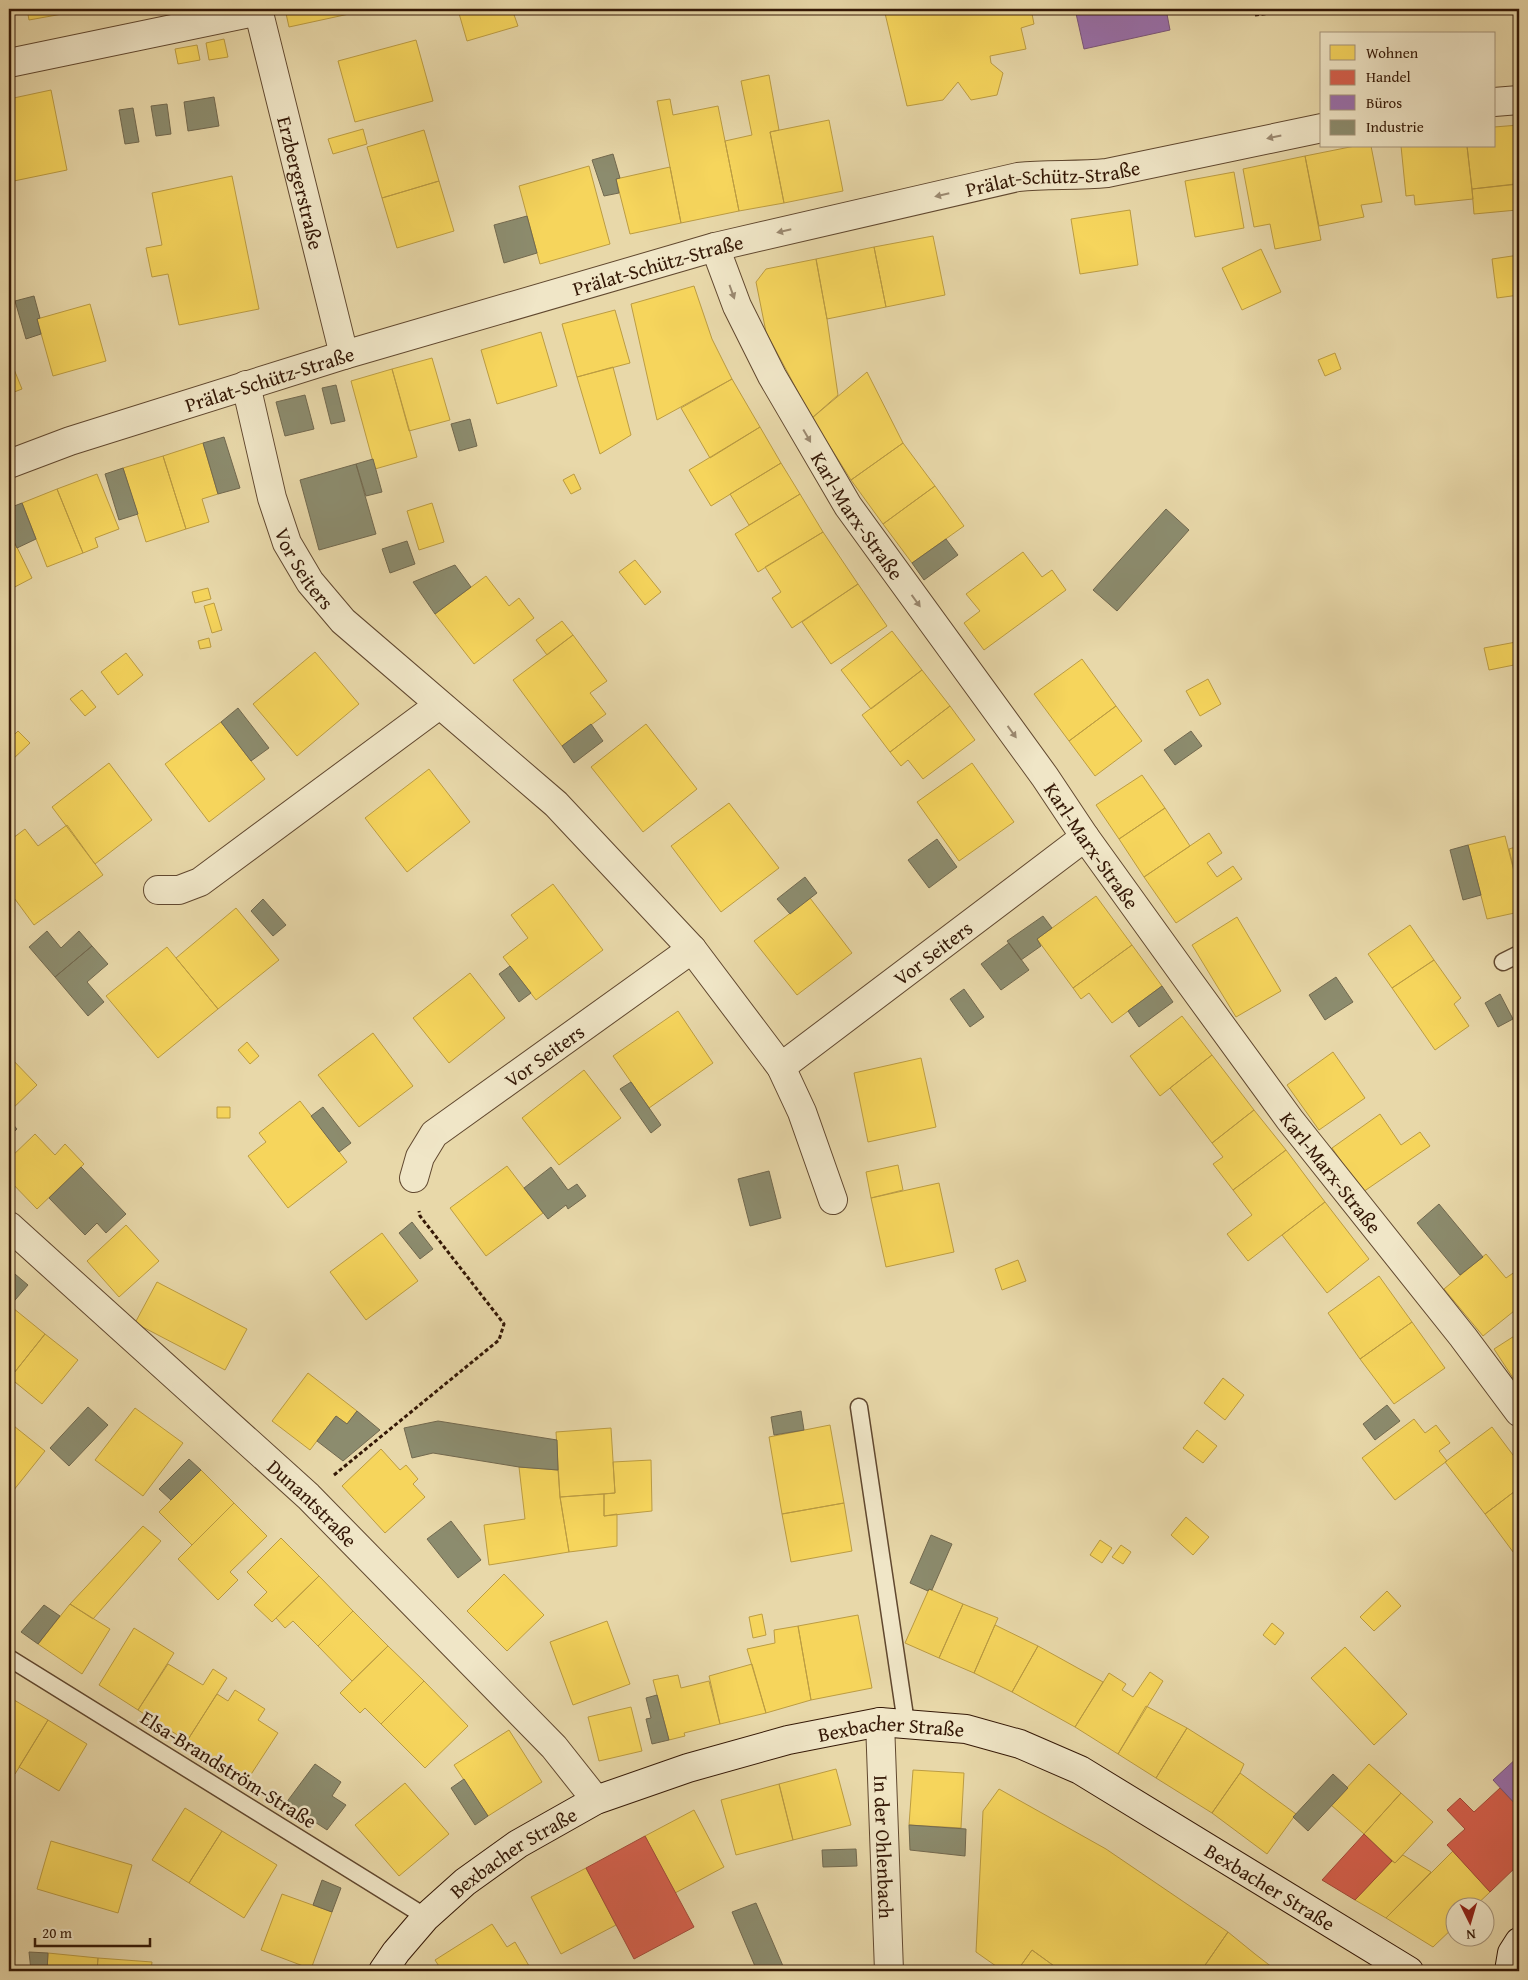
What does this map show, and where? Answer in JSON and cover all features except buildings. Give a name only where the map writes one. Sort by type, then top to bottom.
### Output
[{"type":"street","points":[[9,63],[258,10]]},
{"type":"street","name":"Erzbergerstraße","points":[[258,10],[344,355]]},
{"type":"street","points":[[1496,102],[1519,100]]},
{"type":"street","name":"Prälat-Schütz-Straße","points":[[9,464],[70,441],[246,385],[715,247],[1018,177],[1034,175],[1082,176],[1107,173],[1320,128]]},
{"type":"street","name":"Karl-Marx-Straße","points":[[715,247],[737,306],[768,368],[848,506],[1045,777],[1084,837],[1290,1120],[1463,1337],[1519,1412]]},
{"type":"street","name":"Vor Seiters","points":[[246,385],[272,498],[287,543],[310,582],[343,621],[556,804],[692,949],[781,1068],[802,1112],[833,1200]]},
{"type":"street","points":[[158,890],[179,890],[200,882],[439,705]]},
{"type":"street","name":"Vor Seiters","points":[[781,1068],[1084,837]]},
{"type":"street","name":"Vor Seiters","points":[[414,1178],[420,1156],[434,1134],[692,949]]},
{"type":"street","name":"Dunantstraße","points":[[9,1226],[308,1496],[554,1747],[596,1800]]},
{"type":"street","name":"Bexbacher Straße","points":[[383,1971],[396,1952],[426,1917],[465,1882],[518,1844],[596,1800],[688,1768],[770,1745],[893,1722],[966,1729],[1020,1744],[1080,1770],[1409,1971]]},
{"type":"street","name":"In der Ohlenbach","points":[[889,1971],[893,1722]]},
{"type":"street","points":[[1509,1971],[1512,1953],[1519,1942]]},
{"type":"lane","points":[[1503,962],[1519,954]]},
{"type":"lane","points":[[859,1407],[893,1722]]},
{"type":"lane","name":"Elsa-Brandström-Straße","points":[[9,1658],[426,1917]]},
{"type":"path","points":[[1255,15],[1304,9]]},
{"type":"path","points":[[308,1496],[498,1340],[504,1324],[420,1216],[414,1178]]}]
